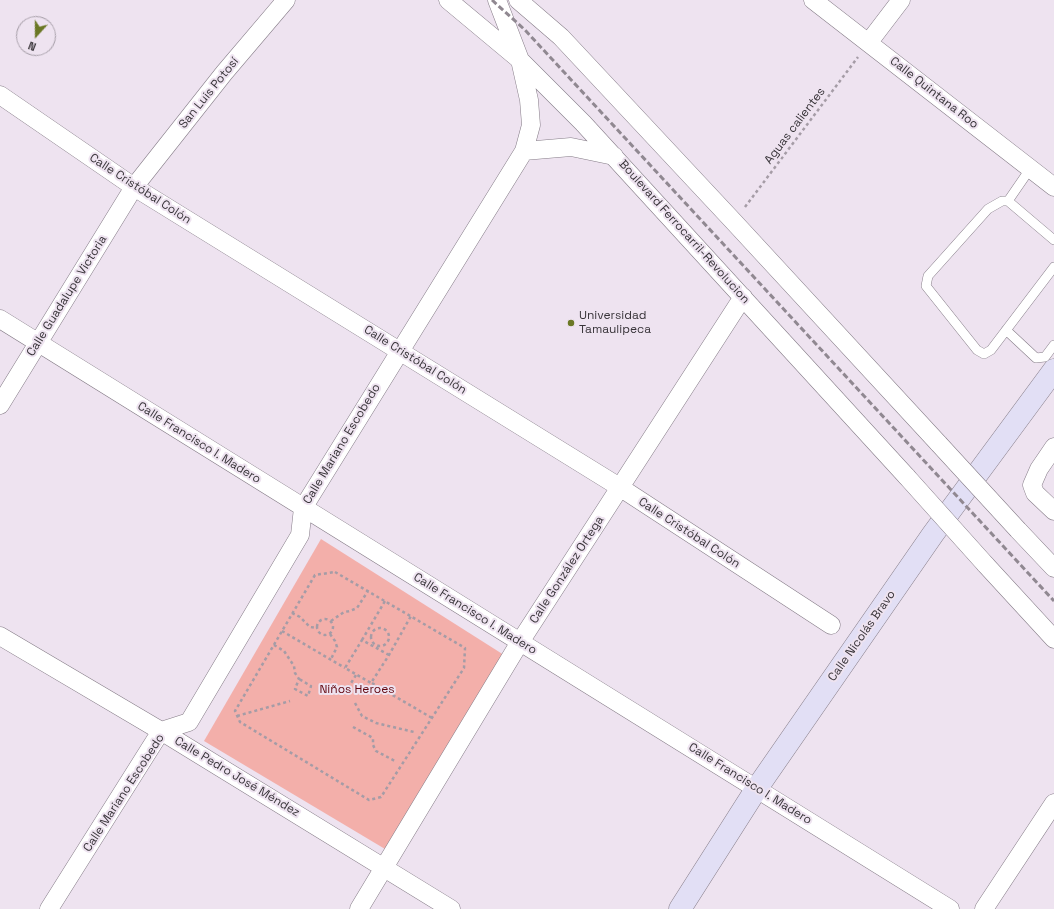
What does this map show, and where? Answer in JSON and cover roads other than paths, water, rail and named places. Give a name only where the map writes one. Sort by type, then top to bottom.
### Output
[{"type":"main road","name":"Calle Nicolás Bravo","points":[[680,909],[757,788],[933,534],[1054,370]]},
{"type":"street","name":"Boulevard Ferrocarril-Revolucion","points":[[448,0],[520,60],[614,156],[1054,638]]},
{"type":"street","name":"Calle Mariano Escobedo","points":[[49,909],[161,731],[189,722],[300,535],[303,508],[524,151],[531,125],[529,100],[520,60],[497,0]]},
{"type":"street","points":[[518,0],[561,37],[1054,568]]},
{"type":"street","name":"Calle Quintana Roo","points":[[813,0],[1054,187]]},
{"type":"street","points":[[869,42],[901,0]]},
{"type":"street","name":"San Luis Potosí","points":[[134,187],[283,1]]},
{"type":"street","name":"Calle Cristóbal Colón","points":[[0,95],[134,187],[621,488],[831,625]]},
{"type":"street","points":[[524,151],[571,147],[614,156]]},
{"type":"street","name":"Calle Guadalupe Victoria","points":[[0,405],[134,187]]},
{"type":"street","name":"Calle González Ortega","points":[[359,909],[520,642],[621,488],[743,297]]},
{"type":"street","name":"Calle Francisco I. Madero","points":[[0,318],[303,508],[950,909]]},
{"type":"street","points":[[1054,447],[1039,469],[1032,485],[1035,493],[1054,511]]},
{"type":"street","name":"Calle Pedro José Méndez","points":[[0,636],[161,731],[385,867],[451,909]]},
{"type":"street","points":[[984,909],[1054,803]]},
{"type":"lane","points":[[1030,169],[1008,201],[997,203],[988,209],[928,276],[926,283],[928,290],[980,352],[984,354],[991,350],[1054,267]]},
{"type":"lane","points":[[1008,201],[1054,240]]},
{"type":"lane","points":[[1006,330],[1036,358],[1044,357],[1054,345]]},
{"type":"railway","points":[[492,0],[525,30],[1054,601]]},
{"type":"place","name":"Universidad Tamaulipeca","points":[[571,323]]},
{"type":"park label","name":"Niños Heroes","points":[[357,690]]}]
